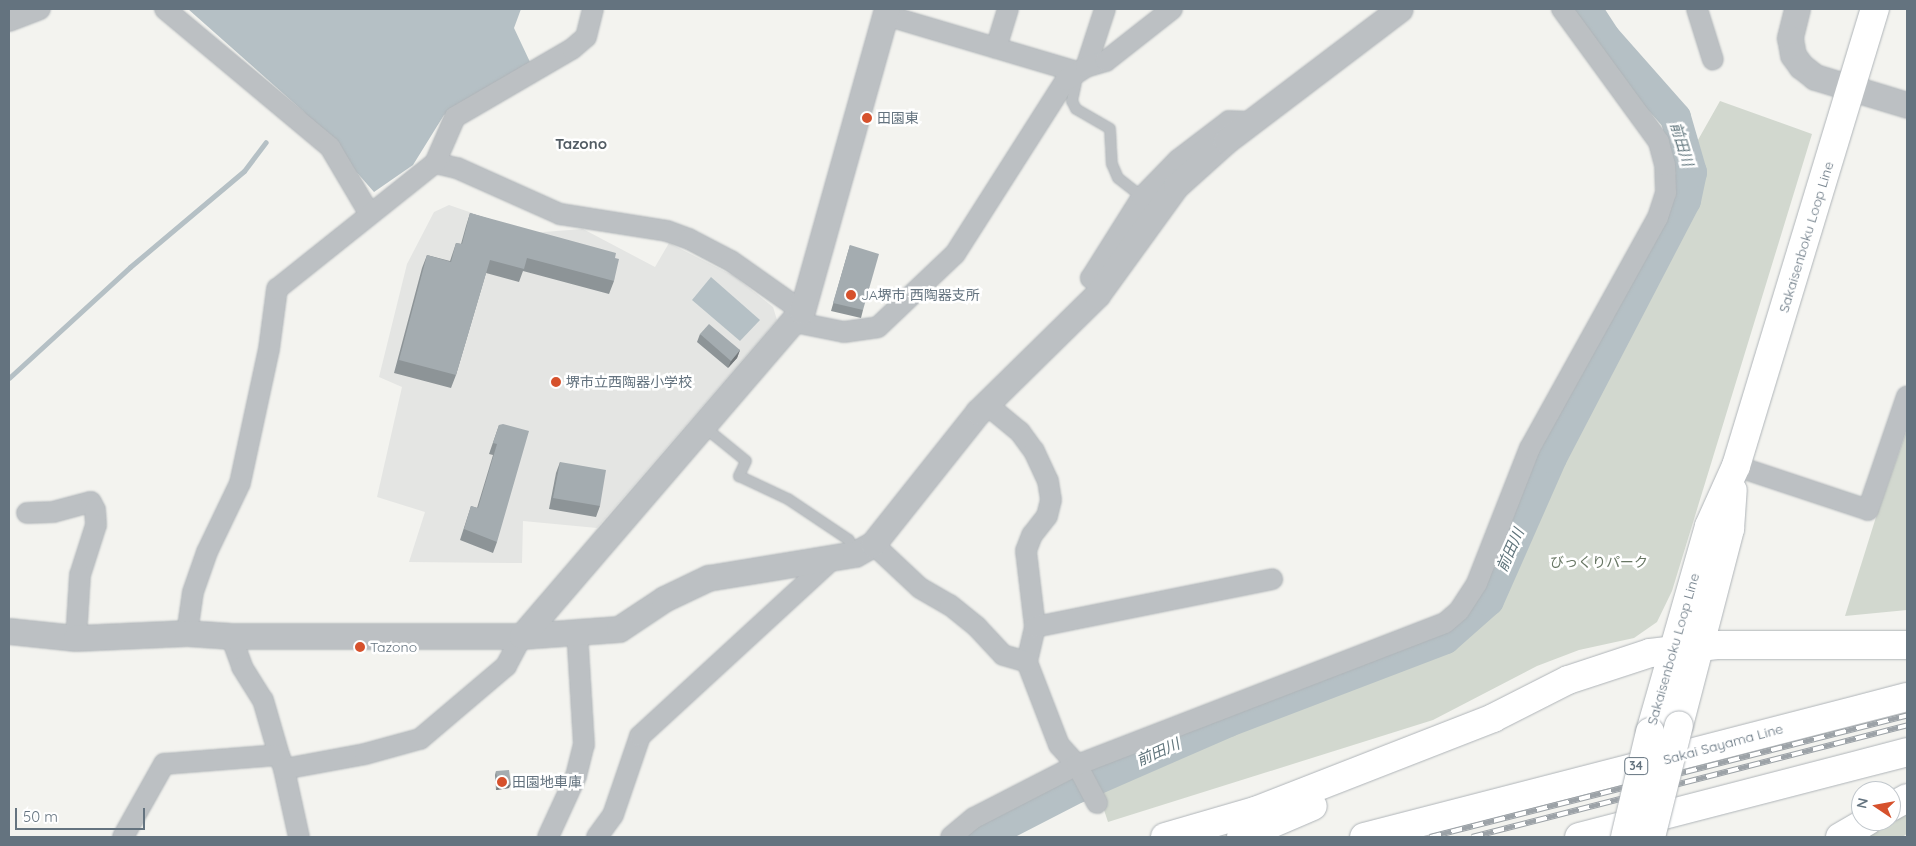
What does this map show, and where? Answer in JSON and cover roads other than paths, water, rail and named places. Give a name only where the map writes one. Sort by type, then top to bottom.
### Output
[{"type":"main road","name":"Sakaisenboku Loop Line","points":[[1625,837],[1671,651],[1709,526],[1736,466],[1875,9]]},
{"type":"main road","name":"Sakaisenboku Loop Line","points":[[1651,837],[1730,529],[1736,466]]},
{"type":"main road","points":[[1241,837],[1388,771],[1568,680],[1641,656],[1699,647],[1907,645]]},
{"type":"main road","name":"Sakai Sayama Line","points":[[1364,837],[1907,697]]},
{"type":"main road","points":[[1165,837],[1255,811],[1493,718]]},
{"type":"main road","points":[[1579,837],[1907,752]]},
{"type":"main road","points":[[1840,837],[1851,831]]},
{"type":"street","points":[[9,21],[40,9]]},
{"type":"street","points":[[165,9],[330,147],[369,213]]},
{"type":"street","points":[[187,633],[193,592],[207,552],[240,483],[269,349],[277,289],[369,213],[435,163],[455,117],[572,49],[586,37],[593,9]]},
{"type":"street","points":[[996,48],[1008,9]]},
{"type":"street","points":[[1082,69],[1105,9]]},
{"type":"street","points":[[435,163],[456,168],[560,214],[667,231],[689,239],[731,260],[798,316],[844,332],[878,327],[956,254],[1066,80],[1082,69],[1106,61],[1172,9]]},
{"type":"street","points":[[598,837],[614,815],[640,736],[854,552],[986,404],[1104,286],[1176,186],[1250,122],[1400,9]]},
{"type":"street","points":[[951,837],[974,818],[1077,766],[1446,623],[1459,611],[1477,583],[1530,448],[1658,217],[1666,193],[1666,165],[1659,142],[1562,9]]},
{"type":"street","points":[[1697,9],[1713,60]]},
{"type":"street","points":[[1797,9],[1790,38],[1793,55],[1801,66],[1815,77],[1907,105]]},
{"type":"street","points":[[123,837],[164,764],[281,762],[365,754],[420,739],[506,666],[522,636],[798,316],[886,12],[996,48],[1082,69]]},
{"type":"street","points":[[1104,286],[1091,278],[1142,196],[1178,160],[1229,121],[1250,122]]},
{"type":"street","points":[[1736,466],[1868,510],[1907,396]]},
{"type":"street","points":[[986,404],[1020,432],[1034,451],[1048,482],[1051,500],[1047,516],[1032,535],[1026,551],[1035,627],[1027,662],[1059,745],[1077,766],[1095,799]]},
{"type":"street","points":[[27,513],[53,512],[91,502],[95,510],[96,526],[80,575],[76,638]]},
{"type":"street","points":[[9,631],[45,637],[76,638],[187,633],[231,636],[522,636],[619,629],[664,599],[708,578],[854,552],[950,605],[977,627],[1003,655],[1027,662]]},
{"type":"street","points":[[1035,627],[1272,579]]},
{"type":"street","points":[[548,837],[576,776],[584,744],[577,632]]},
{"type":"street","points":[[231,636],[242,667],[263,700],[281,762],[299,837]]},
{"type":"lane","points":[[1082,69],[1072,101],[1076,108],[1110,129],[1112,164],[1118,178],[1142,196]]},
{"type":"lane","points":[[703,426],[746,461],[739,476],[788,499],[849,540],[854,552]]},
{"type":"waterway","name":"前田川","points":[[980,837],[1077,787],[1228,721],[1445,638],[1488,600],[1551,457],[1685,200],[1691,172],[1675,117],[1605,38],[1586,9]]},
{"type":"waterway","points":[[9,378],[130,267],[244,171],[266,142]]},
{"type":"railway","points":[[1430,837],[1907,715]]},
{"type":"railway","points":[[1472,837],[1907,725]]},
{"type":"place","name":"田園東","points":[[867,118]]},
{"type":"place","name":"JA堺市 西陶器支所","points":[[851,295]]},
{"type":"place","name":"堺市立西陶器小学校","points":[[556,382]]},
{"type":"place","name":"Tazono","points":[[360,647]]},
{"type":"place","name":"田園地車庫","points":[[502,782]]},
{"type":"district","name":"Tazono","points":[[581,144]]},
{"type":"park label","name":"びっくりパーク","points":[[1599,562]]}]
